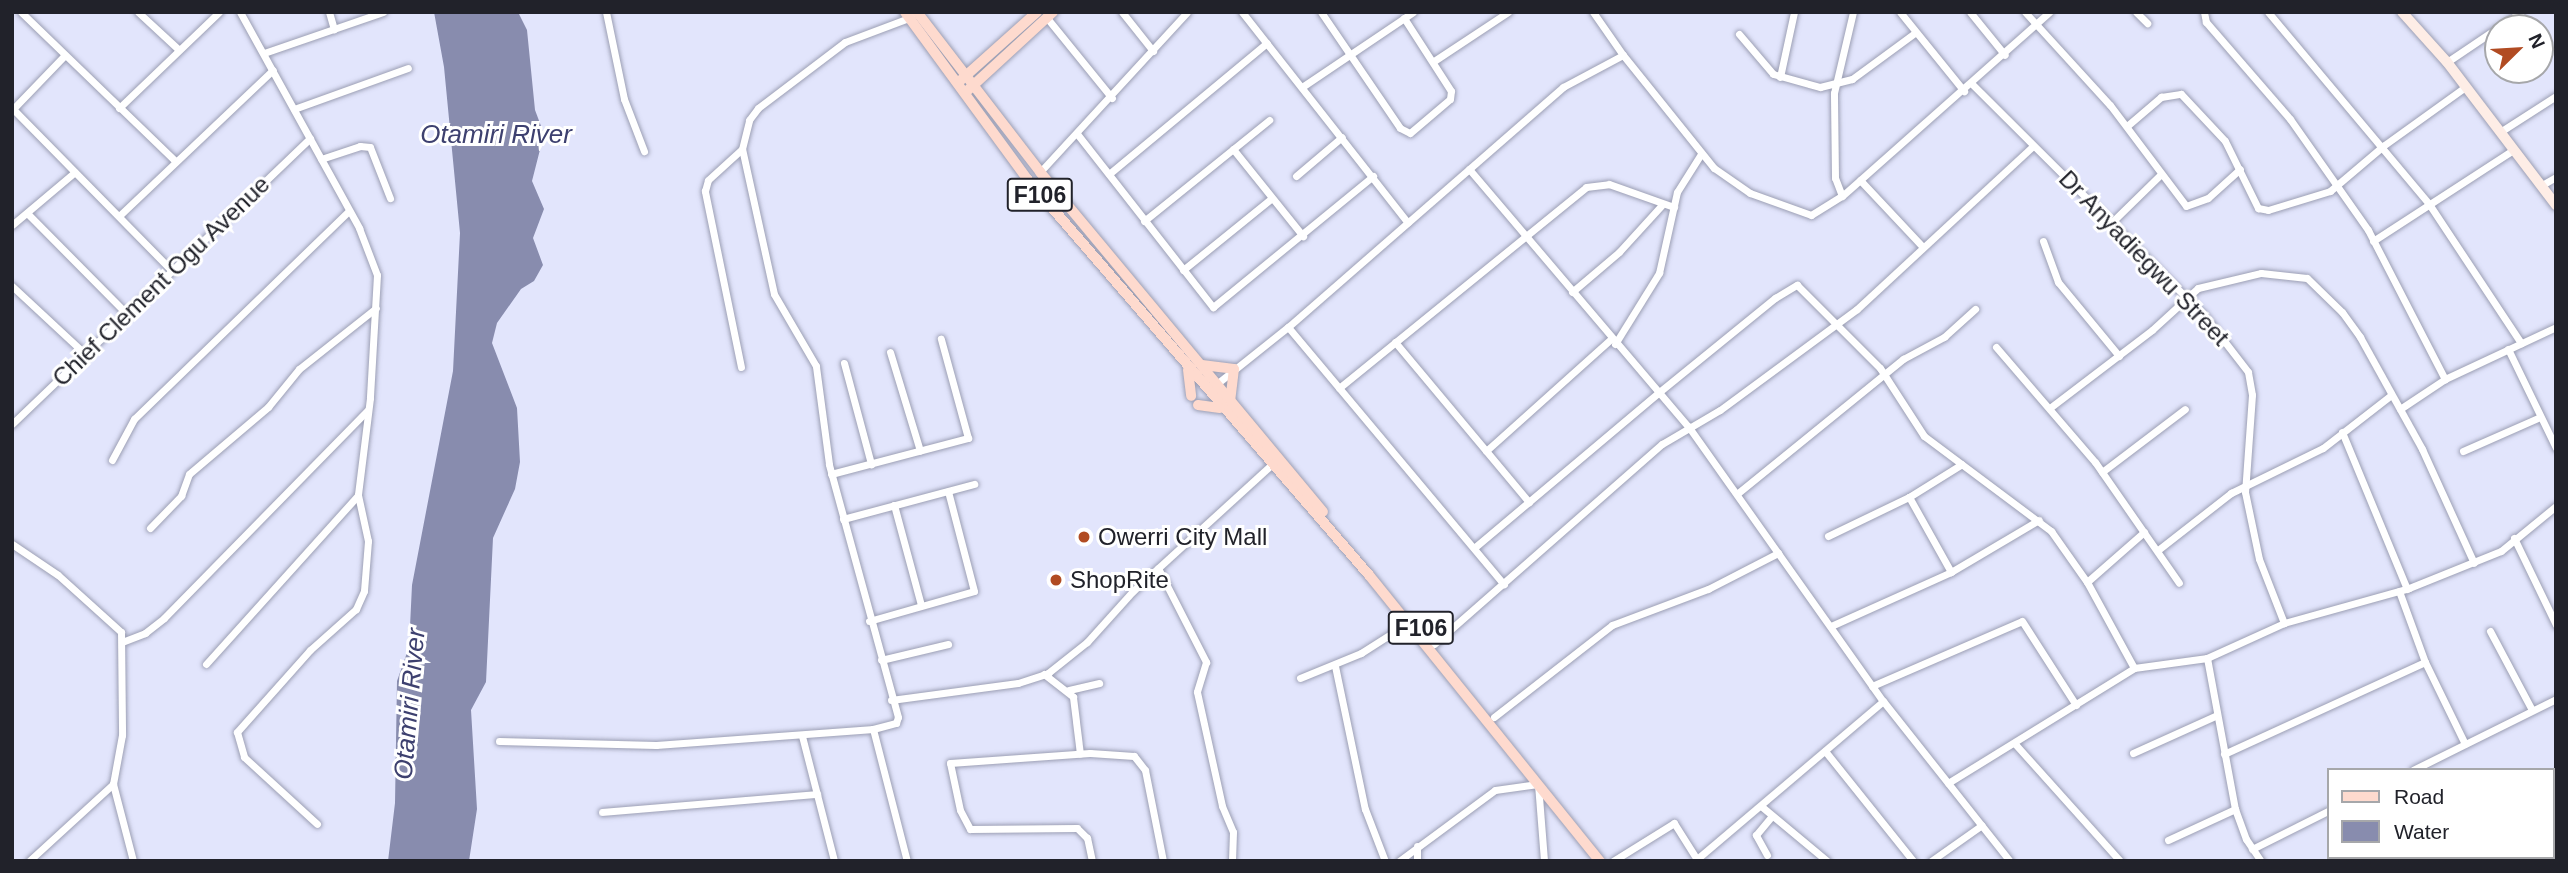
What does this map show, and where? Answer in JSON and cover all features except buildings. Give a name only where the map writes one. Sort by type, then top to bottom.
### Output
[{"type":"main road","points":[[2402,12],[2447,62],[2556,205]]},
{"type":"main road","points":[[2411,12],[2433,46]]},
{"type":"main road","name":"F106","points":[[912,14],[1028,180],[1187,368],[1212,387]]},
{"type":"main road","points":[[960,81],[1045,14]]},
{"type":"main road","points":[[967,91],[1045,14]]},
{"type":"main road","name":"F106","points":[[967,91],[1040,172],[1200,364],[1212,387],[1226,404],[1434,644],[1538,784],[1600,861]]},
{"type":"main road","points":[[1187,368],[1195,400],[1226,404],[1234,369],[1200,364]]},
{"type":"main road","name":"F106","points":[[1226,404],[1271,465],[1371,573],[1408,623],[1494,718],[1611,861]]},
{"type":"street","points":[[21,12],[174,160]]},
{"type":"street","points":[[138,12],[178,50]]},
{"type":"street","points":[[119,108],[219,12]]},
{"type":"street","points":[[240,12],[349,211],[377,275],[369,410],[358,495],[368,541],[364,591],[356,609],[310,650],[237,732],[244,757],[317,824]]},
{"type":"street","points":[[329,12],[334,29]]},
{"type":"street","points":[[264,53],[383,12]]},
{"type":"street","points":[[606,12],[624,99],[645,152]]},
{"type":"street","points":[[1122,12],[1153,51]]},
{"type":"street","points":[[1040,172],[1112,98],[1187,12]]},
{"type":"street","points":[[1242,12],[1408,223]]},
{"type":"street","points":[[1321,12],[1352,53],[1393,117],[1410,133],[1451,96],[1434,61],[1404,18]]},
{"type":"street","points":[[1302,87],[1413,12]]},
{"type":"street","points":[[1434,61],[1508,12]]},
{"type":"street","points":[[1593,12],[1623,55],[1701,154],[1750,193],[1794,211],[1821,212],[1972,85],[2049,12]]},
{"type":"street","points":[[1780,77],[1794,12]]},
{"type":"street","points":[[1842,196],[1835,178],[1837,85],[1853,12]]},
{"type":"street","points":[[1900,12],[1964,91]]},
{"type":"street","points":[[1970,12],[2006,55]]},
{"type":"street","points":[[2025,12],[2127,126],[2160,175],[2191,206],[2240,169]]},
{"type":"street","points":[[2136,12],[2147,23]]},
{"type":"street","points":[[2204,12],[2206,22],[2270,93],[2337,185],[2373,240],[2445,379]]},
{"type":"street","points":[[2268,12],[2429,204],[2521,343]]},
{"type":"street","points":[[2447,62],[2521,12]]},
{"type":"street","points":[[499,741],[656,745],[802,736],[873,729],[896,723],[898,718],[869,621],[831,474],[816,366],[774,294],[742,149],[749,120],[758,108],[845,42],[912,14]]},
{"type":"street","points":[[1045,14],[1112,98]]},
{"type":"street","points":[[1739,34],[1780,77],[1801,85],[1837,85],[1865,72],[1916,32]]},
{"type":"street","points":[[1108,174],[1267,43]]},
{"type":"street","points":[[65,55],[13,109],[171,270]]},
{"type":"street","points":[[1212,387],[1288,327],[1575,79],[1623,55]]},
{"type":"street","points":[[294,109],[408,68]]},
{"type":"street","points":[[119,216],[174,160],[273,70]]},
{"type":"street","name":"Dr Anyadiegwu Street","points":[[1972,85],[2225,338],[2248,372],[2252,396],[2246,486],[2259,559],[2284,623]]},
{"type":"street","points":[[2127,126],[2161,97],[2181,94],[2225,141],[2258,208],[2267,210],[2337,185],[2383,146],[2465,87]]},
{"type":"street","points":[[2500,132],[2556,96]]},
{"type":"street","points":[[1144,221],[1269,120]]},
{"type":"street","points":[[1078,135],[1182,270],[1216,307],[1373,176]]},
{"type":"street","points":[[1296,176],[1342,137]]},
{"type":"street","name":"Chief Clement Ogu Avenue","points":[[12,424],[310,138]]},
{"type":"street","points":[[321,159],[360,146],[370,147],[390,198]]},
{"type":"street","points":[[1434,644],[1688,426],[1720,410],[1839,323],[2033,146]]},
{"type":"street","points":[[741,367],[705,191],[708,180],[742,149]]},
{"type":"street","points":[[1233,149],[1303,236]]},
{"type":"street","points":[[2373,240],[2513,149]]},
{"type":"street","points":[[1486,451],[1613,341],[1659,273],[1682,181],[1701,154]]},
{"type":"street","points":[[1469,169],[1688,426],[1883,701],[2010,861]]},
{"type":"street","points":[[12,225],[75,172]]},
{"type":"street","points":[[2111,223],[2160,175]]},
{"type":"street","points":[[2542,185],[2556,177]]},
{"type":"street","points":[[1860,180],[1923,247]]},
{"type":"street","points":[[1339,388],[1576,193],[1598,183],[1617,186],[1661,206],[1674,207]]},
{"type":"street","points":[[1182,270],[1272,198]]},
{"type":"street","points":[[1572,292],[1619,252],[1661,206]]},
{"type":"street","points":[[112,460],[134,419],[349,211]]},
{"type":"street","points":[[27,213],[126,313]]},
{"type":"street","points":[[2043,242],[2058,282],[2119,356]]},
{"type":"street","points":[[2051,407],[2209,283],[2244,275],[2281,272],[2307,278],[2348,320],[2399,409],[2474,563]]},
{"type":"street","points":[[12,286],[84,353]]},
{"type":"street","points":[[1474,548],[1658,393],[1791,287],[1804,289],[1839,323],[1883,375],[1924,436],[2039,520],[2087,582],[2134,668]]},
{"type":"street","points":[[150,528],[181,496],[189,474],[268,407],[299,369],[376,308]]},
{"type":"street","points":[[1738,493],[1883,375],[1944,337],[1975,309]]},
{"type":"street","points":[[1288,327],[1504,584]]},
{"type":"street","points":[[2399,409],[2445,379],[2556,327]]},
{"type":"street","points":[[831,474],[968,439],[941,339]]},
{"type":"street","points":[[1395,342],[1529,502]]},
{"type":"street","points":[[1996,347],[2051,407],[2102,472],[2179,583]]},
{"type":"street","points":[[2508,349],[2556,448]]},
{"type":"street","points":[[890,352],[920,451]]},
{"type":"street","points":[[844,363],[871,464]]},
{"type":"street","points":[[2158,550],[2246,486],[2323,448],[2391,395]]},
{"type":"street","points":[[2102,472],[2185,408]]},
{"type":"street","points":[[122,642],[145,633],[164,618],[369,410]]},
{"type":"street","points":[[2463,451],[2540,417]]},
{"type":"street","points":[[2342,432],[2403,590],[2425,662],[2465,744]]},
{"type":"street","points":[[1828,536],[1909,497],[1962,464]]},
{"type":"street","points":[[891,700],[1018,683],[1044,674],[1087,642],[1158,568],[1271,465]]},
{"type":"street","points":[[843,519],[974,484]]},
{"type":"street","points":[[869,621],[974,591],[948,491]]},
{"type":"street","points":[[206,664],[358,495]]},
{"type":"street","points":[[1909,497],[1951,572]]},
{"type":"street","points":[[894,505],[921,605]]},
{"type":"street","points":[[1948,783],[2016,745],[2134,668],[2207,658],[2284,623],[2403,590],[2474,563],[2501,551],[2556,506]]},
{"type":"street","points":[[1831,626],[1951,572],[2039,520]]},
{"type":"street","points":[[2087,582],[2144,532]]},
{"type":"street","points":[[2514,538],[2552,607],[2556,625]]},
{"type":"street","points":[[12,544],[58,575],[114,622],[122,642],[122,735],[113,784],[133,861]]},
{"type":"street","points":[[1494,718],[1612,625],[1708,589],[1778,553]]},
{"type":"street","points":[[1158,568],[1206,662],[1197,692],[1222,806],[1233,832],[1232,861]]},
{"type":"street","points":[[1872,686],[2022,621],[2076,705]]},
{"type":"street","points":[[1300,678],[1335,666],[1408,623]]},
{"type":"street","points":[[2490,631],[2532,710]]},
{"type":"street","points":[[881,660],[948,644]]},
{"type":"street","points":[[2207,658],[2215,716],[2235,809],[2252,849],[2261,861]]},
{"type":"street","points":[[2224,754],[2425,662]]},
{"type":"street","points":[[1335,666],[1365,809],[1385,861]]},
{"type":"street","points":[[1044,674],[1069,690],[1099,683]]},
{"type":"street","points":[[1069,690],[1080,754]]},
{"type":"street","points":[[2419,768],[2556,699]]},
{"type":"street","points":[[1611,861],[1674,823],[1698,860],[1883,701]]},
{"type":"street","points":[[2133,752],[2215,716]]},
{"type":"street","points":[[873,729],[907,861]]},
{"type":"street","points":[[802,736],[834,861]]},
{"type":"street","points":[[2016,745],[2120,861]]},
{"type":"street","points":[[1825,751],[1913,861]]},
{"type":"street","points":[[1092,861],[1087,838],[1077,828],[970,829],[960,810],[950,763],[1080,754],[1134,756],[1140,761],[1163,861]]},
{"type":"street","points":[[29,861],[113,784]]},
{"type":"street","points":[[1399,861],[1495,790],[1538,784],[1544,861]]},
{"type":"street","points":[[602,812],[817,794]]},
{"type":"street","points":[[1761,806],[1827,861]]},
{"type":"street","points":[[2168,839],[2235,809]]},
{"type":"street","points":[[2252,849],[2326,812]]},
{"type":"street","points":[[1767,855],[1756,835],[1772,816]]},
{"type":"street","points":[[1931,861],[1982,825]]},
{"type":"street","points":[[1417,846],[1417,861]]},
{"type":"water","name":"Otamiri River","points":[[434,12],[518,12],[527,30],[535,110],[544,134],[532,181],[544,209],[533,238],[543,265],[534,281],[521,289],[497,323],[492,343],[517,408],[520,462],[515,489],[493,538],[486,682],[471,710],[477,809],[469,861],[388,861],[395,803],[397,681],[409,647],[412,585],[453,371],[460,233],[444,67]]},
{"type":"place","name":"Owerri City Mall","points":[[1084,537]]},
{"type":"place","name":"ShopRite","points":[[1056,580]]}]
